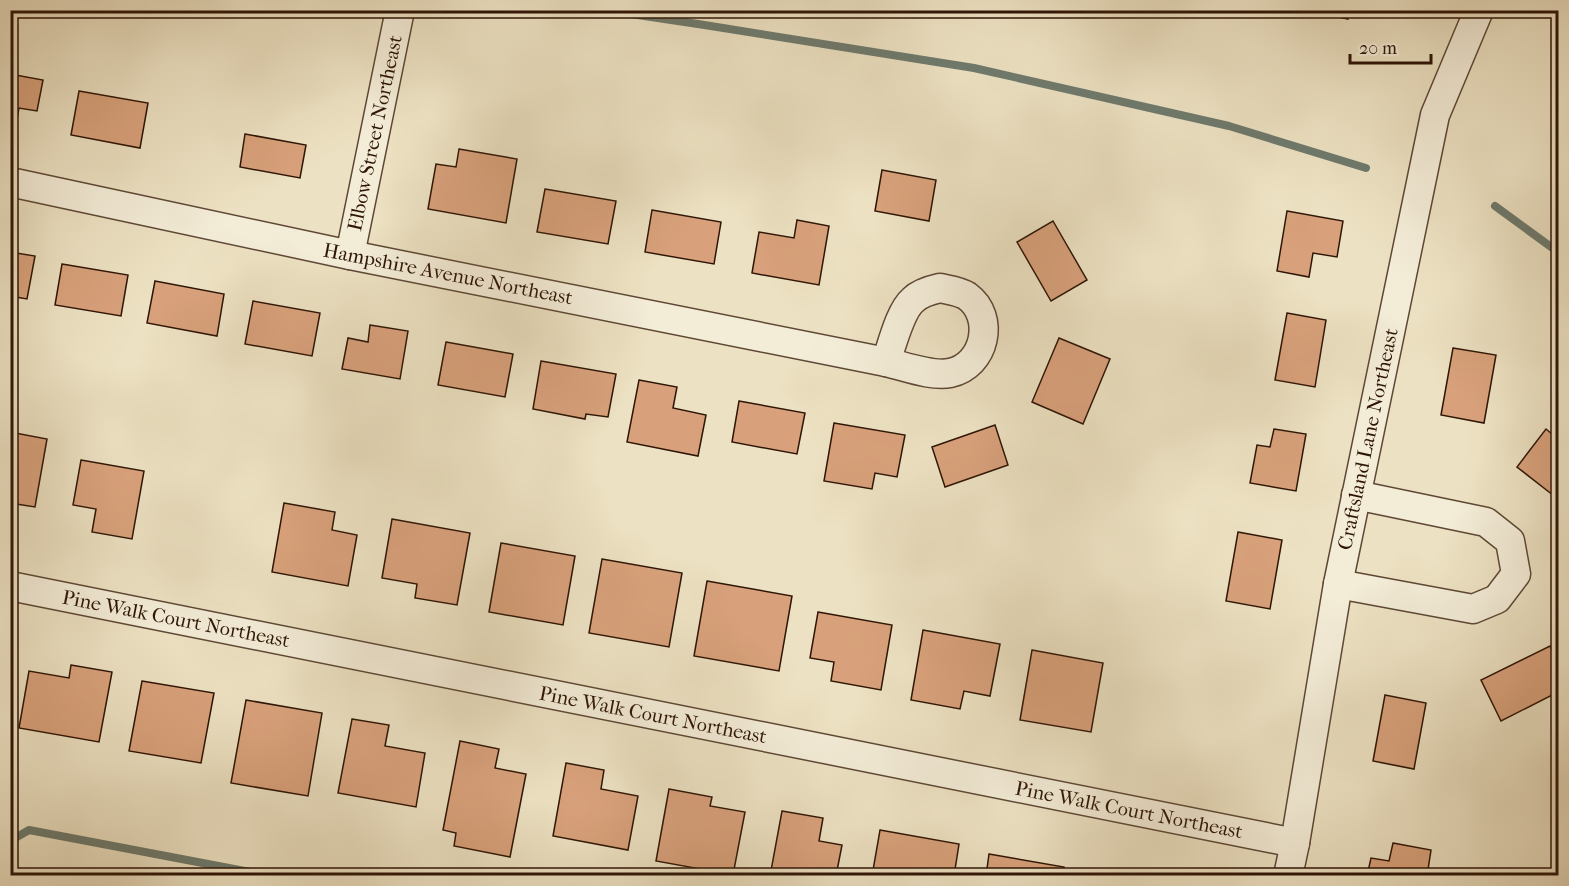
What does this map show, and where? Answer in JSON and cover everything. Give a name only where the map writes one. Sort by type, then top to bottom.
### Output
[{"type":"street","name":"Elbow Street Northeast","points":[[350,255],[400,10]]},
{"type":"street","name":"Craftsland Lane Northeast","points":[[1288,876],[1338,584],[1435,115],[1479,10]]},
{"type":"street","name":"Hampshire Avenue Northeast","points":[[10,182],[350,255],[886,362]]},
{"type":"street","points":[[1338,584],[1473,609],[1497,599],[1516,574],[1510,541],[1486,522],[1356,495]]},
{"type":"street","name":"Pine Walk Court Northeast","points":[[10,586],[1295,843]]},
{"type":"building","points":[[1306,10],[1349,10],[1348,19]]},
{"type":"building","points":[[10,74],[43,80],[37,111],[19,108],[16,124],[10,123]]},
{"type":"building","points":[[79,91],[148,103],[140,148],[71,135]]},
{"type":"building","points":[[245,134],[306,145],[300,178],[240,167]]},
{"type":"building","points":[[459,149],[517,159],[506,223],[428,209],[436,164],[456,167]]},
{"type":"building","points":[[882,170],[936,180],[929,221],[875,211]]},
{"type":"building","points":[[545,189],[616,201],[608,244],[537,232]]},
{"type":"building","points":[[652,210],[721,222],[714,264],[645,252]]},
{"type":"building","points":[[1287,211],[1343,221],[1337,257],[1313,253],[1309,277],[1277,271]]},
{"type":"building","points":[[797,220],[829,226],[819,285],[752,273],[759,232],[794,238]]},
{"type":"building","points":[[1053,221],[1087,280],[1051,301],[1017,242]]},
{"type":"building","points":[[10,252],[35,256],[27,299],[10,296]]},
{"type":"building","points":[[62,264],[128,275],[121,316],[55,305]]},
{"type":"building","points":[[155,281],[224,294],[217,336],[147,323]]},
{"type":"building","points":[[253,301],[320,313],[312,356],[245,344]]},
{"type":"building","points":[[1287,313],[1326,320],[1315,387],[1275,380]]},
{"type":"building","points":[[370,325],[408,331],[400,379],[342,369],[348,338],[368,342]]},
{"type":"building","points":[[1059,338],[1110,359],[1083,424],[1032,402]]},
{"type":"building","points":[[446,342],[513,354],[505,397],[438,385]]},
{"type":"building","points":[[1453,348],[1496,355],[1484,423],[1441,415]]},
{"type":"building","points":[[541,361],[616,374],[608,417],[586,414],[585,419],[533,409]]},
{"type":"building","points":[[639,380],[677,387],[673,408],[706,415],[698,456],[627,442]]},
{"type":"building","points":[[739,401],[805,413],[797,454],[732,442]]},
{"type":"building","points":[[834,423],[905,435],[897,477],[875,473],[872,489],[824,481]]},
{"type":"building","points":[[995,425],[1008,465],[945,487],[932,447]]},
{"type":"building","points":[[1274,429],[1306,434],[1296,491],[1250,483],[1257,445],[1270,447]]},
{"type":"building","points":[[1546,429],[1558,439],[1558,499],[1517,467]]},
{"type":"building","points":[[10,432],[47,439],[35,507],[10,503]]},
{"type":"building","points":[[81,460],[144,471],[132,539],[92,532],[96,509],[73,505]]},
{"type":"building","points":[[284,503],[335,512],[332,530],[357,535],[348,586],[272,572]]},
{"type":"building","points":[[392,519],[470,533],[457,605],[415,598],[417,584],[382,578]]},
{"type":"building","points":[[1238,532],[1282,540],[1270,609],[1226,601]]},
{"type":"building","points":[[501,543],[575,556],[563,625],[489,612]]},
{"type":"building","points":[[602,559],[682,573],[669,647],[589,633]]},
{"type":"building","points":[[707,581],[792,596],[779,671],[694,656]]},
{"type":"building","points":[[818,612],[892,625],[881,690],[831,681],[834,662],[810,658]]},
{"type":"building","points":[[923,630],[1000,644],[990,696],[964,691],[960,709],[911,700]]},
{"type":"building","points":[[1550,646],[1558,663],[1558,692],[1501,721],[1481,680]]},
{"type":"building","points":[[1032,650],[1103,663],[1091,732],[1020,720]]},
{"type":"building","points":[[71,665],[112,672],[99,742],[19,728],[29,671],[69,678]]},
{"type":"building","points":[[142,681],[214,693],[201,763],[129,751]]},
{"type":"building","points":[[1385,695],[1426,703],[1414,769],[1373,761]]},
{"type":"building","points":[[246,700],[322,713],[308,796],[231,783]]},
{"type":"building","points":[[352,719],[389,725],[385,746],[425,753],[416,807],[338,793]]},
{"type":"building","points":[[460,741],[499,749],[495,768],[526,774],[510,857],[454,846],[456,833],[443,830]]},
{"type":"building","points":[[566,763],[604,770],[601,789],[638,796],[628,850],[553,836]]},
{"type":"building","points":[[669,789],[712,797],[710,806],[745,812],[733,875],[656,861]]},
{"type":"building","points":[[782,811],[823,818],[819,841],[842,845],[836,876],[770,876]]},
{"type":"building","points":[[880,830],[959,844],[954,876],[872,876]]},
{"type":"building","points":[[1393,843],[1431,850],[1427,876],[1367,876],[1371,858],[1389,861]]},
{"type":"building","points":[[989,854],[1064,867],[1062,876],[986,876]]},
{"type":"building","points":[[1488,869],[1523,876],[1487,876]]},
{"type":"waterway","points":[[604,10],[974,68],[1229,126],[1366,168]]},
{"type":"waterway","points":[[1495,206],[1558,252]]},
{"type":"waterway","points":[[10,841],[29,830],[271,876]]}]
